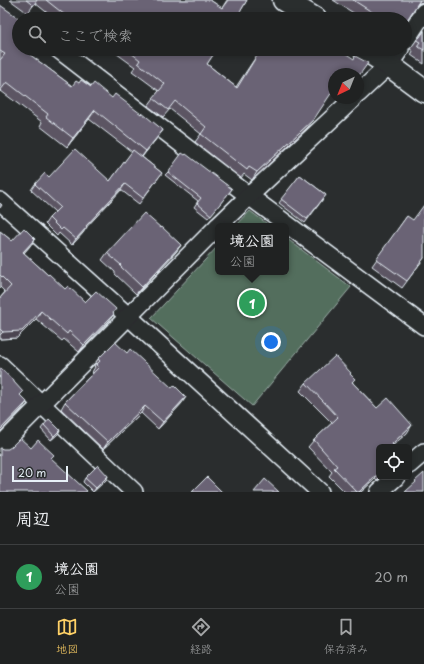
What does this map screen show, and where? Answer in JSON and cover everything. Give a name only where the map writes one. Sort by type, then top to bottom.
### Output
[{"type":"street","points":[[284,0],[304,12]]},
{"type":"street","points":[[412,30],[424,12]]},
{"type":"street","points":[[67,56],[285,223]]},
{"type":"street","points":[[364,88],[394,57],[424,91]]},
{"type":"street","points":[[221,223],[348,104]]},
{"type":"street","points":[[0,200],[320,492]]},
{"type":"street","points":[[289,226],[424,326]]},
{"type":"street","points":[[0,446],[215,229]]},
{"type":"street","points":[[0,365],[134,492]]},
{"type":"street","points":[[412,462],[424,452]]},
{"type":"street","points":[[379,492],[393,480]]},
{"type":"green space","points":[[250,211],[266,223],[239,223]]},
{"type":"green space","points":[[289,240],[351,287],[252,406],[151,318],[215,249],[215,275],[289,275]]},
{"type":"building","points":[[26,0],[37,0],[33,6]]},
{"type":"building","points":[[46,0],[210,0],[222,8],[228,0],[247,0],[240,12],[61,12]]},
{"type":"building","points":[[353,0],[420,0],[412,12],[372,12]]},
{"type":"building","points":[[0,5],[12,13],[12,56],[32,56],[72,86],[76,81],[79,83],[81,80],[91,87],[94,83],[112,98],[115,94],[163,130],[146,151],[95,110],[73,138],[46,117],[48,114],[7,82],[0,91],[0,60],[5,54],[0,51]]},
{"type":"building","points":[[424,31],[424,50],[417,46],[420,42],[416,40]]},
{"type":"building","points":[[135,56],[212,56],[207,64],[237,88],[257,56],[350,56],[354,59],[355,56],[368,63],[364,69],[328,68],[328,98],[314,119],[257,172],[249,167],[247,170],[201,134],[206,127],[175,101],[168,110],[153,98],[165,84],[138,63],[140,60]]},
{"type":"building","points":[[75,149],[110,181],[133,150],[162,173],[143,198],[125,184],[76,239],[63,228],[61,230],[49,218],[60,207],[35,184],[45,173],[49,177]]},
{"type":"building","points":[[182,153],[185,155],[186,154],[232,189],[211,215],[197,203],[201,198],[168,172]]},
{"type":"building","points":[[300,175],[326,195],[307,219],[281,199]]},
{"type":"building","points":[[424,205],[424,258],[407,281],[376,259],[407,216],[413,220]]},
{"type":"building","points":[[144,213],[181,245],[142,287],[107,253]]},
{"type":"building","points":[[24,228],[35,239],[23,252],[48,275],[49,274],[65,289],[68,286],[85,302],[96,291],[116,309],[113,313],[114,314],[84,345],[69,331],[67,334],[41,311],[22,331],[3,332],[0,329],[0,298],[11,286],[0,275],[0,231],[12,241]]},
{"type":"building","points":[[115,342],[127,353],[130,349],[172,388],[174,385],[186,397],[163,422],[145,406],[108,442],[65,402],[99,367],[96,365],[100,361],[98,359]]},
{"type":"building","points":[[335,356],[355,379],[352,382],[377,408],[388,398],[412,425],[392,444],[376,444],[376,476],[359,492],[357,492],[334,468],[337,466],[314,440],[338,417],[306,383]]},
{"type":"building","points":[[0,368],[23,392],[20,395],[27,402],[0,430]]},
{"type":"building","points":[[49,419],[60,430],[54,436],[44,425]]},
{"type":"building","points":[[20,438],[31,448],[38,440],[54,455],[51,458],[87,491],[0,492],[0,448],[8,449]]},
{"type":"building","points":[[98,465],[108,476],[96,488],[85,478]]},
{"type":"building","points":[[424,473],[424,492],[405,492],[416,482],[415,481]]},
{"type":"building","points":[[207,477],[222,492],[192,492]]},
{"type":"building","points":[[265,479],[279,492],[254,492]]},
{"type":"place","name":"境公園","points":[[252,303]]}]
